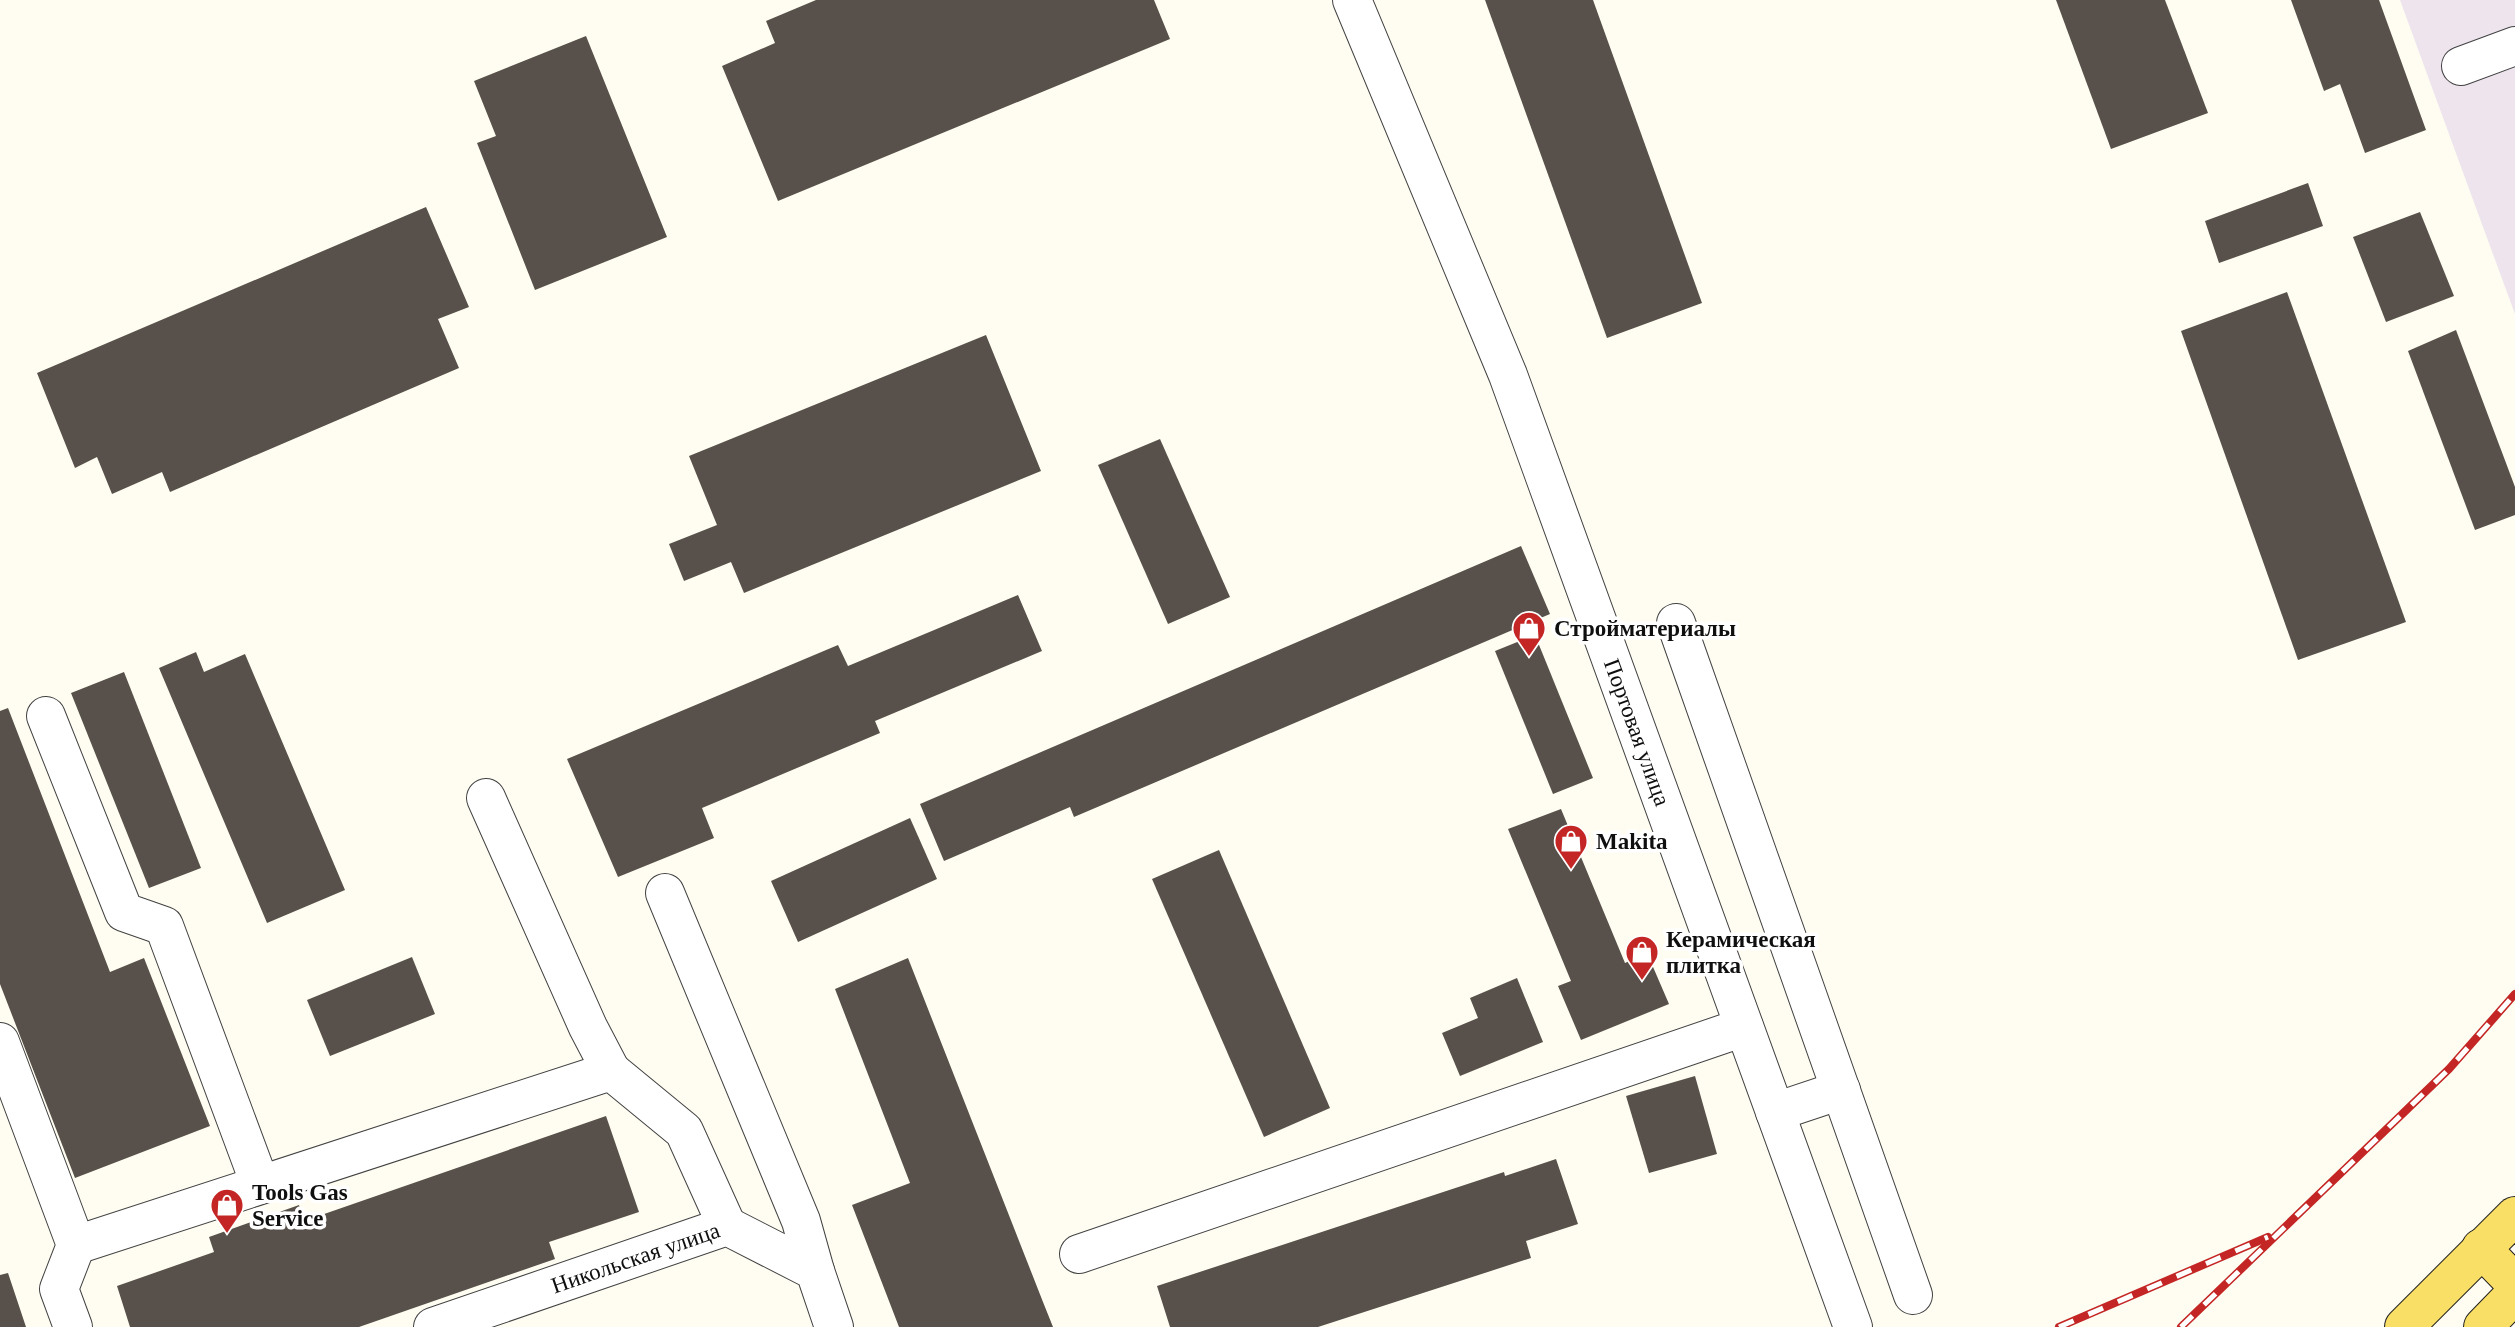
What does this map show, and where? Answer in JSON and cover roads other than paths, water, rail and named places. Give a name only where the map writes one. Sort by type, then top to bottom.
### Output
[{"type":"main road","points":[[2404,1327],[2515,1216]]},
{"type":"main road","points":[[2481,1248],[2515,1283]]},
{"type":"main road","points":[[2483,1327],[2515,1294]]},
{"type":"street","name":"Портовая улица","points":[[1352,0],[1508,375],[1853,1327]]},
{"type":"street","points":[[2461,66],[2515,46]]},
{"type":"street","points":[[1676,623],[1913,1295]]},
{"type":"street","points":[[46,716],[124,912],[164,926],[260,1184]]},
{"type":"street","points":[[486,798],[588,1027],[611,1071],[684,1131],[727,1226]]},
{"type":"street","points":[[665,894],[801,1221],[834,1327]]},
{"type":"street","points":[[1079,1254],[1744,1027]]},
{"type":"street","points":[[0,1042],[76,1245],[59,1289],[73,1327]]},
{"type":"street","points":[[76,1245],[611,1071]]},
{"type":"street","points":[[1775,1112],[1841,1090]]},
{"type":"street","name":"Никольская улица","points":[[433,1327],[727,1226],[815,1271]]},
{"type":"railway","points":[[2181,1327],[2449,1069],[2515,994]]},
{"type":"railway","points":[[2059,1327],[2268,1237]]},
{"type":"place","name":"Стройматериалы","points":[[1529,658]]},
{"type":"place","name":"Makita","points":[[1571,871]]},
{"type":"place","name":"Керамическая плитка","points":[[1642,982]]},
{"type":"place","name":"Tools Gas Service","points":[[227,1235]]}]
